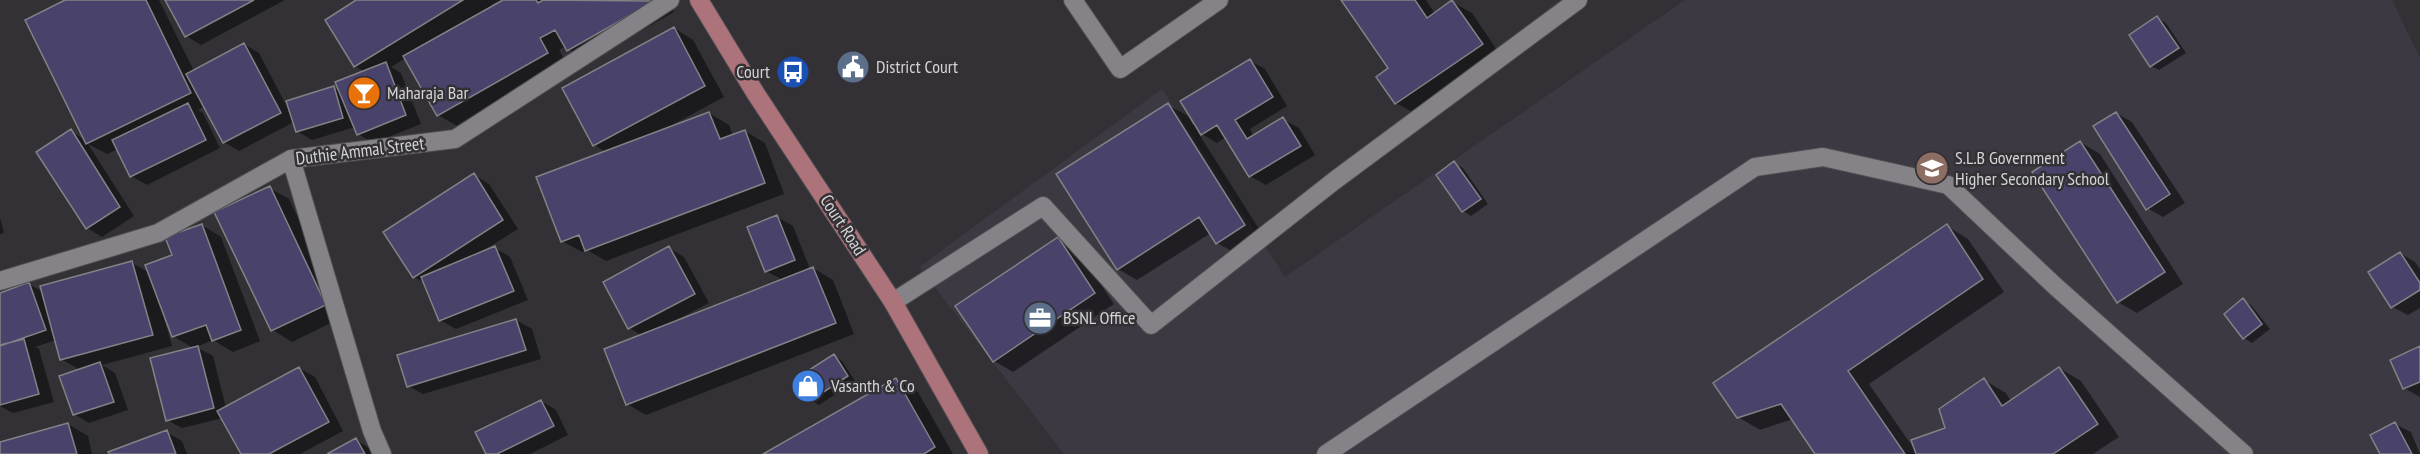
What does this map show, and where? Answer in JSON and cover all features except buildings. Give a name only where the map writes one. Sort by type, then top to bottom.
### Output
[{"type":"main road","name":"Court Road","points":[[699,0],[756,94],[893,302],[979,454]]},
{"type":"street","name":"Duthie Ammal Street","points":[[0,281],[158,233],[291,159],[454,139],[670,0]]},
{"type":"street","points":[[1073,0],[1120,69],[1219,0]]},
{"type":"street","points":[[893,302],[1043,206],[1151,325],[1334,181],[1578,0]]},
{"type":"street","points":[[1326,454],[1755,167],[1823,157],[1948,185],[2055,286],[2244,454]]},
{"type":"street","points":[[291,159],[372,431],[382,454]]},
{"type":"shaded area","name":"S.L.B Government Higher Secondary School","points":[[1685,0],[2392,0],[2420,58],[2420,454],[1064,454],[919,267],[1162,89],[1285,277]]},
{"type":"place","name":"District Court","points":[[853,67]]},
{"type":"place","name":"Court","points":[[793,72]]},
{"type":"place","name":"Maharaja Bar","points":[[364,93]]},
{"type":"place","name":"S.L.B Government Higher Secondary School","points":[[1932,168]]},
{"type":"place","name":"BSNL Office","points":[[1040,318]]},
{"type":"place","name":"Vasanth & Co","points":[[808,386]]}]
